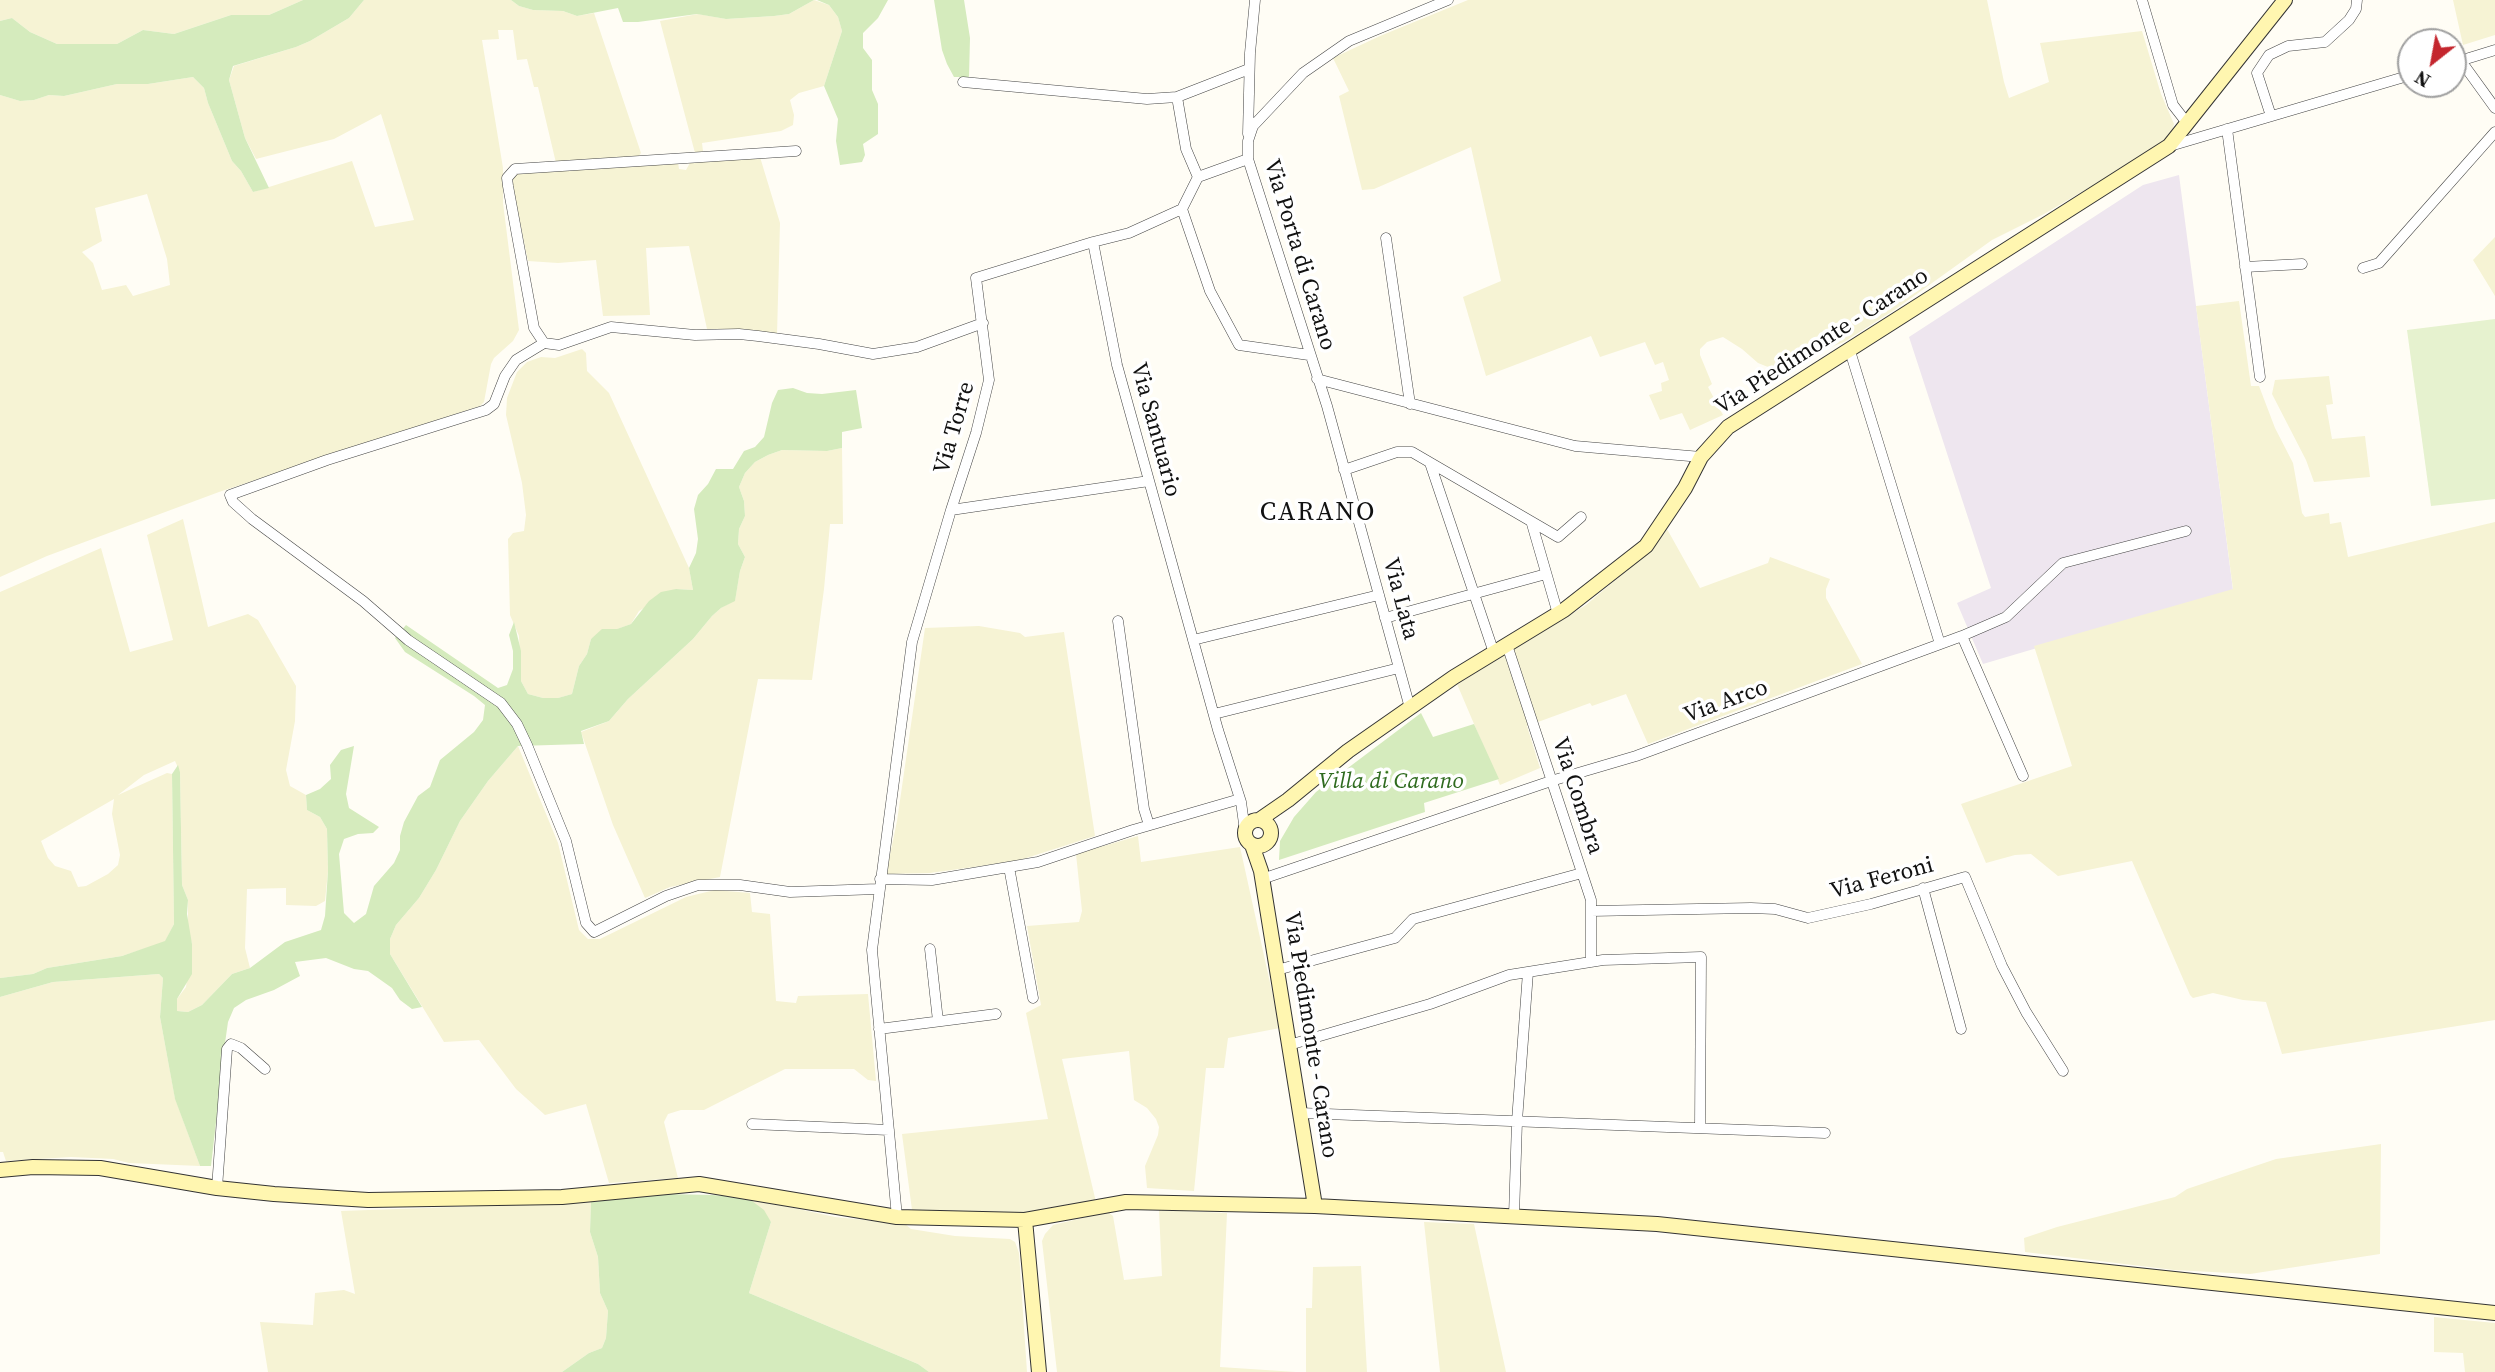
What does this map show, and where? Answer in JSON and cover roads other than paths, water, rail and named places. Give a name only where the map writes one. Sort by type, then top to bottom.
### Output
[{"type":"street","points":[[1248,141],[1255,0]]},
{"type":"street","name":"Via Porta di Carano","points":[[1317,379],[1248,159],[1248,141],[1254,126],[1303,72],[1349,41],[1448,0]]},
{"type":"street","points":[[2142,0],[2173,105],[2187,124]]},
{"type":"street","name":"Via Piedimonte - Carano","points":[[1315,1206],[1258,845],[1246,839],[1257,826],[1348,751],[1494,653],[1558,614],[1646,546],[1685,488],[1701,457],[1728,427],[2169,146],[2285,0]]},
{"type":"street","points":[[2271,116],[2257,73],[2269,55],[2288,46],[2325,42],[2349,20],[2356,9],[2357,0]]},
{"type":"street","points":[[2467,59],[2495,50]]},
{"type":"street","points":[[963,82],[1147,99],[1177,97],[1250,69]]},
{"type":"street","points":[[2467,74],[2495,108]]},
{"type":"street","points":[[2169,146],[2397,79]]},
{"type":"street","points":[[1177,97],[1186,149],[1198,177]]},
{"type":"street","points":[[2227,129],[2260,377]]},
{"type":"street","points":[[2363,268],[2379,263],[2495,132]]},
{"type":"street","points":[[544,343],[534,328],[507,178],[510,172],[515,169],[796,151]]},
{"type":"street","points":[[1093,242],[1129,233],[1182,209],[1198,177],[1248,159]]},
{"type":"street","points":[[1182,209],[1210,291],[1239,345],[1309,355]]},
{"type":"street","points":[[1386,238],[1410,404]]},
{"type":"street","name":"Via Torre","points":[[1093,242],[976,278],[989,380],[976,433],[951,510],[1149,481]]},
{"type":"street","name":"Via Santuario","points":[[1093,242],[1117,365],[1213,715],[1240,800],[1257,826]]},
{"type":"street","points":[[2245,267],[2302,264]]},
{"type":"street","points":[[983,323],[917,346],[873,354],[748,335],[695,335],[611,327],[559,345],[544,343],[516,360],[505,376],[494,404],[486,410],[340,456],[230,495],[252,519],[363,601],[408,640],[501,703],[522,735],[556,817],[573,866],[586,923],[594,932],[666,896],[698,885],[740,885],[790,892],[932,880],[1038,862],[1149,825],[1240,800]]},
{"type":"street","points":[[1850,351],[1940,644]]},
{"type":"street","points":[[1317,379],[1576,446],[1701,457]]},
{"type":"street","name":"Via Lata","points":[[1317,379],[1410,708]]},
{"type":"street","points":[[1344,470],[1397,452],[1412,453],[1558,537],[1581,517]]},
{"type":"street","points":[[1430,463],[1494,653]]},
{"type":"street","points":[[897,1217],[872,950],[912,642],[951,510]]},
{"type":"street","points":[[1532,524],[1558,614]]},
{"type":"street","name":"Via Arco","points":[[1261,875],[1636,756],[1962,636],[2006,617],[2063,563],[2186,531]]},
{"type":"street","points":[[1385,618],[1546,574]]},
{"type":"street","points":[[1193,640],[1379,595]]},
{"type":"street","points":[[1118,621],[1144,809],[1149,825]]},
{"type":"street","points":[[1962,636],[2023,776]]},
{"type":"street","name":"Via Combra","points":[[1507,645],[1591,900],[1591,962]]},
{"type":"street","points":[[1213,715],[1399,668]]},
{"type":"street","points":[[1257,826],[1269,839],[1258,845]]},
{"type":"street","points":[[1009,867],[1033,998]]},
{"type":"street","points":[[1277,970],[1395,938],[1413,919],[1582,873]]},
{"type":"street","name":"Via Feroni","points":[[1591,911],[1775,909],[1808,918],[1871,904],[1965,877],[2002,966],[2026,1012],[2063,1071]]},
{"type":"street","points":[[1923,888],[1961,1029]]},
{"type":"street","points":[[930,949],[937,1021]]},
{"type":"street","points":[[1289,1045],[1430,1004],[1509,975],[1591,962],[1701,957],[1700,1128]]},
{"type":"street","points":[[1514,1216],[1517,1121],[1528,972]]},
{"type":"street","points":[[879,1029],[996,1014]]},
{"type":"street","points":[[217,1188],[227,1048],[231,1044],[241,1048],[265,1069]]},
{"type":"street","points":[[1300,1113],[1825,1133]]},
{"type":"street","points":[[752,1124],[889,1130]]},
{"type":"street","points":[[0,1170],[33,1167],[100,1168],[217,1188],[368,1200],[562,1196],[699,1184],[897,1217],[1025,1220],[1126,1202],[1315,1206],[1657,1224],[2495,1313]]},
{"type":"street","points":[[1025,1220],[1039,1372]]},
{"type":"district","name":"CARANO","points":[[1318,513]]},
{"type":"park label","name":"Villa di Carano","points":[[1391,782]]}]
